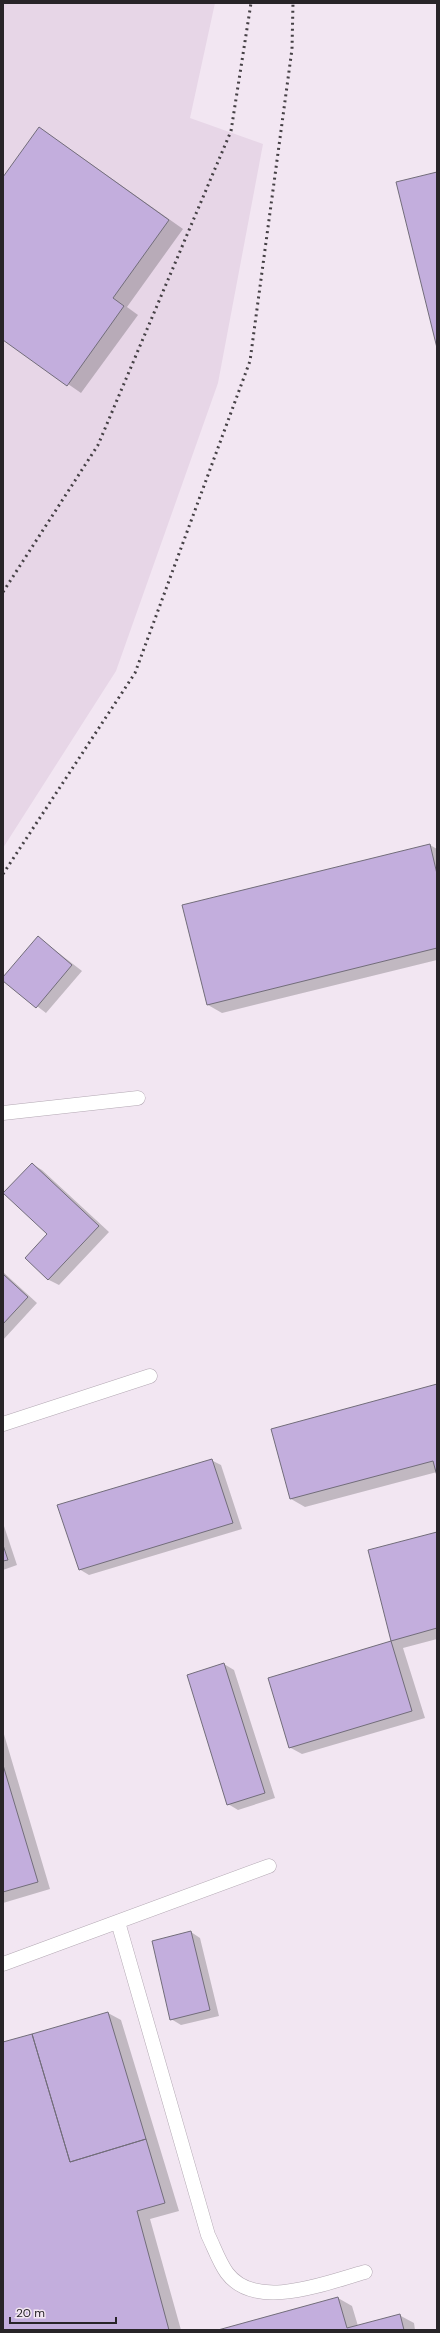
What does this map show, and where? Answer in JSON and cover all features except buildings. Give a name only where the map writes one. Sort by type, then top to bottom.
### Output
[{"type":"lane","points":[[3,1112],[138,1098]]},
{"type":"lane","points":[[3,1424],[150,1376]]},
{"type":"lane","points":[[3,1964],[269,1866]]},
{"type":"lane","points":[[118,1922],[208,2235],[228,2274],[248,2290],[288,2293],[365,2272]]},
{"type":"shaded area","points":[[3,3],[215,3],[190,118],[263,144],[218,383],[116,671],[3,848]]},
{"type":"railway","points":[[3,592],[98,445],[231,131],[251,3]]},
{"type":"railway","points":[[3,874],[135,673],[250,361],[292,49],[293,3]]}]
